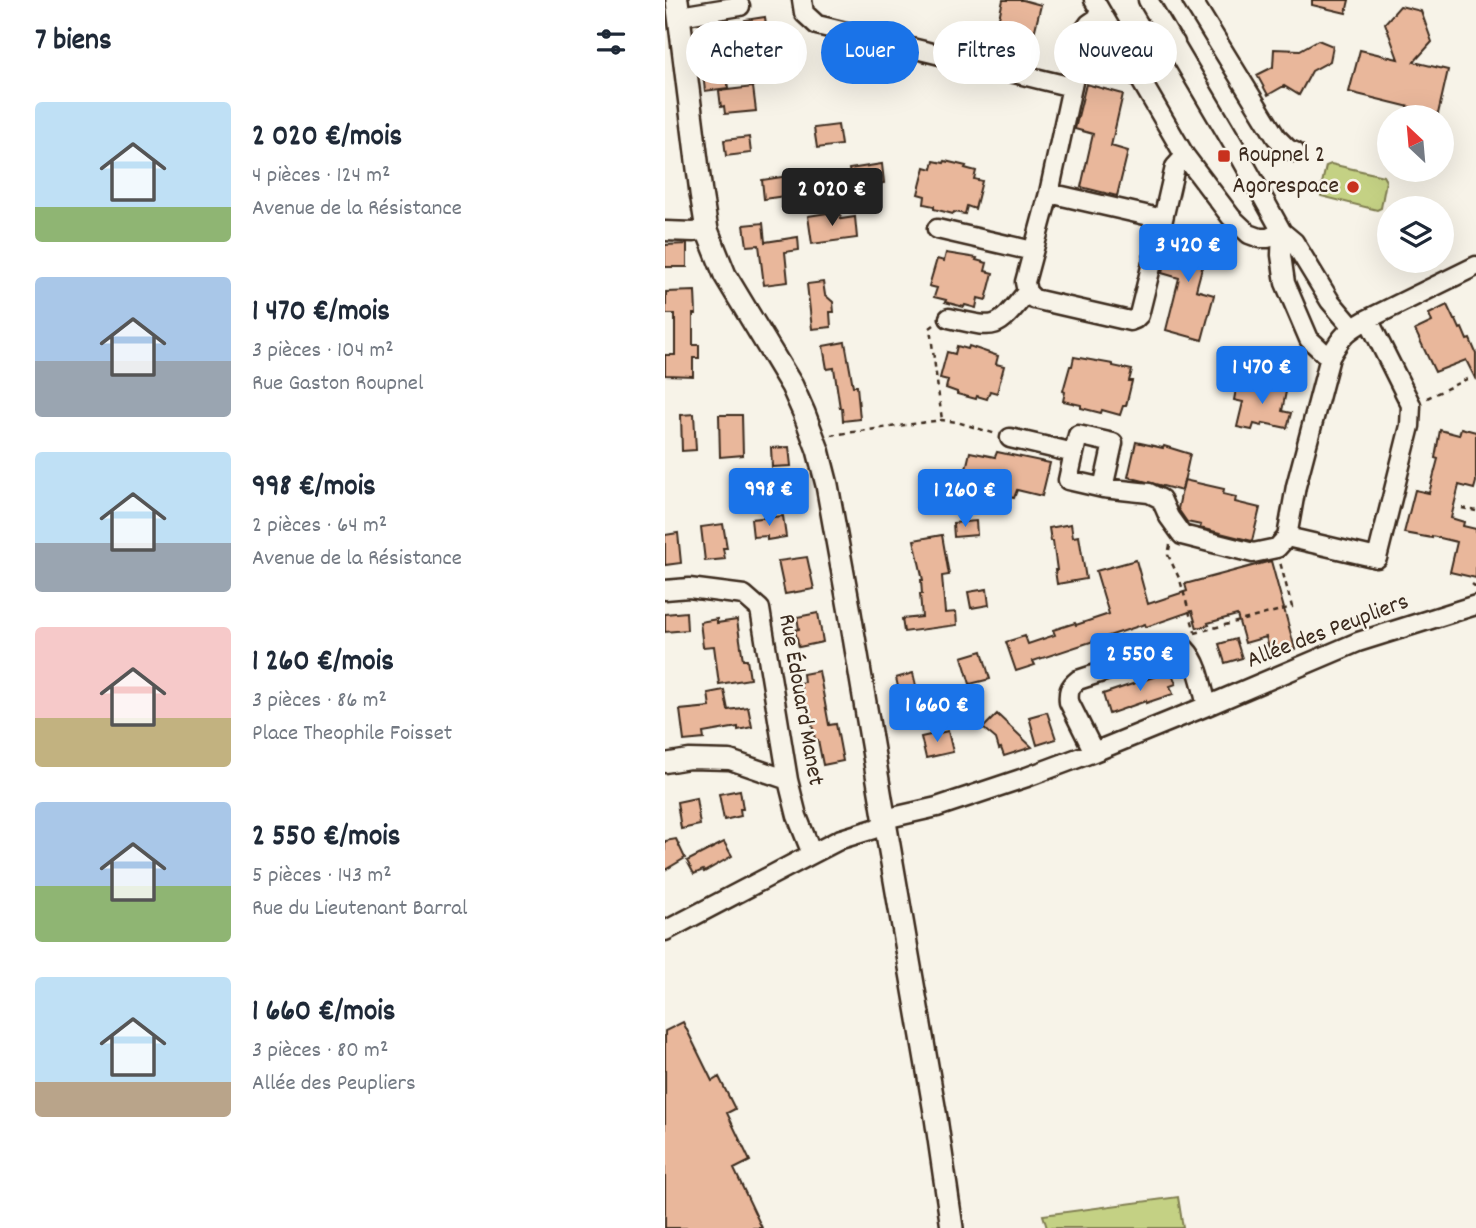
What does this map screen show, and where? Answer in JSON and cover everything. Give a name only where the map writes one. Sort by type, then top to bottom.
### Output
[{"type":"main road","points":[[678,8],[707,230],[725,275],[792,386],[813,437],[824,474],[934,1105],[952,1228]]},
{"type":"street","points":[[802,0],[804,13],[817,25],[1072,87]]},
{"type":"street","points":[[1149,0],[1162,21]]},
{"type":"street","points":[[1192,0],[1276,137],[1295,152]]},
{"type":"street","points":[[678,8],[740,6]]},
{"type":"street","points":[[1098,8],[1084,30],[1049,193],[1025,282],[1027,292],[1034,299],[1131,321],[1135,319],[1139,314],[1175,167],[1185,156]]},
{"type":"street","points":[[1103,488],[1113,443],[1078,435],[1067,480],[1103,488],[1149,493],[1161,499],[1182,536],[1253,553],[1282,542],[1377,558],[1410,426],[1411,405],[1360,323],[1330,301],[1294,242],[1282,232],[1177,46]]},
{"type":"street","points":[[1143,84],[1185,156],[1231,217],[1249,234],[1259,238],[1268,238],[1282,232]]},
{"type":"street","points":[[1049,193],[1163,219]]},
{"type":"street","points":[[937,229],[1033,251]]},
{"type":"street","points":[[665,231],[707,230]]},
{"type":"street","points":[[1282,232],[1281,255],[1285,283],[1310,339],[1331,357]]},
{"type":"street","points":[[1282,542],[1331,357],[1339,340],[1360,323],[1476,266]]},
{"type":"street","points":[[949,318],[984,326],[993,325],[1002,321],[1027,292]]},
{"type":"street","points":[[1010,438],[1074,453]]},
{"type":"street","name":"Rue Édouard Manet","points":[[665,590],[689,588],[744,595],[760,609],[788,780],[797,816],[812,853]]},
{"type":"street","name":"Allée des Peupliers","points":[[665,931],[812,853],[841,839],[877,828],[893,817],[968,797],[1094,752],[1358,642],[1476,605]]},
{"type":"street","points":[[1094,752],[1069,702],[1071,686],[1078,680],[1172,649],[1185,649],[1195,664],[1207,706]]},
{"type":"street","points":[[665,764],[688,759],[730,760],[788,780]]},
{"type":"path","points":[[942,420],[930,328],[949,318]]},
{"type":"path","points":[[1411,405],[1469,377]]},
{"type":"path","points":[[813,437],[942,420],[1010,438]]},
{"type":"path","points":[[1462,508],[1476,511]]},
{"type":"path","points":[[1180,532],[1171,540],[1168,555],[1180,580],[1195,633]]},
{"type":"path","points":[[1185,649],[1195,633],[1292,607],[1282,542]]},
{"type":"path","points":[[1472,584],[1476,587]]},
{"type":"green space","name":"Agorespace","points":[[1331,164],[1377,175],[1377,182],[1386,182],[1383,196],[1377,196],[1377,210],[1321,196],[1326,166]]},
{"type":"green space","points":[[1178,1197],[1183,1228],[1047,1228],[1043,1215]]},
{"type":"building","points":[[1003,0],[1023,0],[1041,5],[1037,21],[998,21]]},
{"type":"building","points":[[1312,0],[1349,0],[1346,13],[1312,5]]},
{"type":"building","points":[[1400,6],[1421,11],[1432,42],[1414,62],[1448,70],[1440,105],[1402,105],[1349,92],[1360,50],[1398,59],[1385,23]]},
{"type":"building","points":[[765,17],[765,21],[745,21]]},
{"type":"building","points":[[1318,40],[1333,46],[1330,61],[1312,71],[1299,95],[1284,86],[1268,95],[1257,75],[1273,67],[1274,49],[1300,50]]},
{"type":"building","points":[[704,84],[727,84],[728,88],[705,91]]},
{"type":"building","points":[[1086,84],[1123,94],[1111,146],[1128,151],[1117,196],[1081,187],[1093,134],[1075,129]]},
{"type":"building","points":[[753,87],[756,111],[725,114],[724,106],[721,107],[719,91]]},
{"type":"building","points":[[838,125],[841,145],[817,148],[814,128]]},
{"type":"building","points":[[749,137],[751,153],[726,156],[724,140]]},
{"type":"building","points":[[934,161],[966,166],[965,168],[976,171],[974,179],[982,181],[975,209],[967,206],[965,214],[953,214],[924,204],[925,196],[918,194],[925,167],[932,169]]},
{"type":"building","points":[[882,164],[884,183],[852,188],[849,169]]},
{"type":"building","points":[[795,175],[798,194],[764,199],[762,180]]},
{"type":"building","points":[[840,211],[841,219],[855,217],[857,238],[812,244],[808,216]]},
{"type":"building","points":[[763,223],[765,242],[798,237],[799,250],[785,252],[788,282],[764,285],[759,245],[747,246],[744,225]]},
{"type":"building","points":[[1174,228],[1210,238],[1196,290],[1214,295],[1202,340],[1166,330],[1179,278],[1162,273]]},
{"type":"building","points":[[687,244],[687,267],[665,267],[665,245]]},
{"type":"building","points":[[946,253],[977,258],[976,260],[987,263],[985,271],[993,273],[986,300],[978,298],[976,308],[934,297],[937,288],[929,286],[937,259],[944,261]]},
{"type":"building","points":[[823,282],[825,295],[833,302],[834,312],[830,312],[831,327],[812,329],[807,284]]},
{"type":"building","points":[[695,291],[693,345],[699,345],[699,358],[693,358],[693,376],[665,375],[665,355],[675,355],[675,314],[666,314],[666,292]]},
{"type":"building","points":[[1447,305],[1467,340],[1470,339],[1476,353],[1476,380],[1466,360],[1435,372],[1415,330],[1432,322],[1429,314]]},
{"type":"building","points":[[845,342],[853,386],[857,386],[860,419],[843,421],[834,368],[827,369],[823,346]]},
{"type":"building","points":[[957,346],[968,349],[969,346],[998,356],[996,364],[1004,366],[997,393],[990,391],[987,399],[977,396],[976,399],[946,388],[948,380],[940,378],[947,352],[955,354]]},
{"type":"building","points":[[1074,357],[1132,370],[1126,406],[1123,406],[1120,415],[1102,410],[1101,413],[1063,401],[1063,391]]},
{"type":"building","points":[[1237,384],[1262,390],[1263,386],[1271,388],[1272,384],[1287,387],[1282,411],[1291,413],[1287,428],[1263,423],[1262,426],[1254,424],[1252,430],[1237,427],[1243,402],[1234,400]]},
{"type":"building","points":[[694,414],[696,450],[682,451],[681,415]]},
{"type":"building","points":[[719,415],[742,415],[743,455],[720,457]]},
{"type":"building","points":[[1461,428],[1476,432],[1476,482],[1474,489],[1459,485],[1451,518],[1464,522],[1463,526],[1476,529],[1476,578],[1450,572],[1457,542],[1404,533],[1415,490],[1429,493],[1438,459],[1435,458],[1440,430],[1459,435]]},
{"type":"building","points":[[1136,442],[1163,448],[1164,446],[1190,454],[1182,491],[1128,477]]},
{"type":"building","points":[[789,447],[791,466],[772,467],[771,448]]},
{"type":"building","points":[[970,452],[995,457],[997,452],[1050,463],[1042,496],[1017,490],[1014,498],[962,486]]},
{"type":"building","points":[[1184,480],[1224,489],[1223,494],[1236,497],[1235,502],[1260,508],[1252,541],[1200,528],[1201,525],[1187,522],[1178,509]]},
{"type":"building","points":[[783,516],[786,537],[767,540],[767,536],[753,537],[751,519]]},
{"type":"building","points":[[976,521],[977,535],[954,537],[953,523]]},
{"type":"building","points":[[723,524],[727,548],[723,548],[725,559],[705,561],[701,527]]},
{"type":"building","points":[[1071,524],[1073,537],[1079,536],[1086,579],[1057,584],[1053,541],[1049,528]]},
{"type":"building","points":[[678,533],[681,563],[665,565],[665,535]]},
{"type":"building","points":[[942,535],[949,575],[942,576],[945,613],[956,612],[957,625],[904,632],[902,619],[922,617],[920,594],[923,580],[914,540]]},
{"type":"building","points":[[807,557],[814,589],[785,594],[778,561]]},
{"type":"building","points":[[1136,560],[1148,604],[1187,591],[1185,584],[1271,561],[1295,649],[1271,656],[1266,637],[1245,643],[1237,615],[1197,628],[1192,611],[1033,661],[1035,665],[1016,671],[1006,642],[1025,636],[1028,644],[1055,635],[1053,630],[1109,614],[1096,571]]},
{"type":"building","points":[[987,589],[989,605],[971,608],[968,592]]},
{"type":"building","points":[[686,612],[687,630],[665,632],[665,614]]},
{"type":"building","points":[[818,613],[823,642],[799,647],[795,630],[799,629],[797,617]]},
{"type":"building","points":[[717,619],[717,623],[737,620],[743,660],[747,660],[750,679],[719,684],[714,646],[703,647],[700,622]]},
{"type":"building","points":[[1236,639],[1242,658],[1225,663],[1219,644]]},
{"type":"building","points":[[982,651],[990,679],[970,684],[962,657]]},
{"type":"building","points":[[819,671],[829,725],[836,724],[843,761],[823,765],[809,707],[806,708],[800,683],[804,682],[803,674]]},
{"type":"building","points":[[1171,671],[1176,684],[1170,686],[1173,694],[1109,714],[1103,694]]},
{"type":"building","points":[[913,673],[920,703],[903,708],[896,678]]},
{"type":"building","points":[[724,690],[728,710],[748,707],[752,727],[703,733],[704,739],[684,741],[680,710],[710,707],[708,693]]},
{"type":"building","points":[[1047,712],[1056,739],[1037,745],[1029,717]]},
{"type":"building","points":[[997,714],[1032,747],[1004,756],[996,739],[983,728]]},
{"type":"building","points":[[948,731],[953,752],[926,758],[921,737]]},
{"type":"building","points":[[740,790],[743,809],[740,809],[741,816],[724,820],[719,794]]},
{"type":"building","points":[[696,798],[700,825],[681,829],[677,802]]},
{"type":"building","points":[[676,839],[685,858],[665,870],[665,841]]},
{"type":"building","points":[[724,842],[732,856],[704,872],[703,870],[694,874],[687,861]]},
{"type":"building","points":[[683,1022],[712,1081],[719,1077],[735,1109],[727,1113],[750,1161],[734,1169],[762,1228],[665,1228],[665,1031]]},
{"type":"place","name":"Roupnel 2","points":[[1224,156]]},
{"type":"place","name":"Agorespace","points":[[1353,187]]}]
